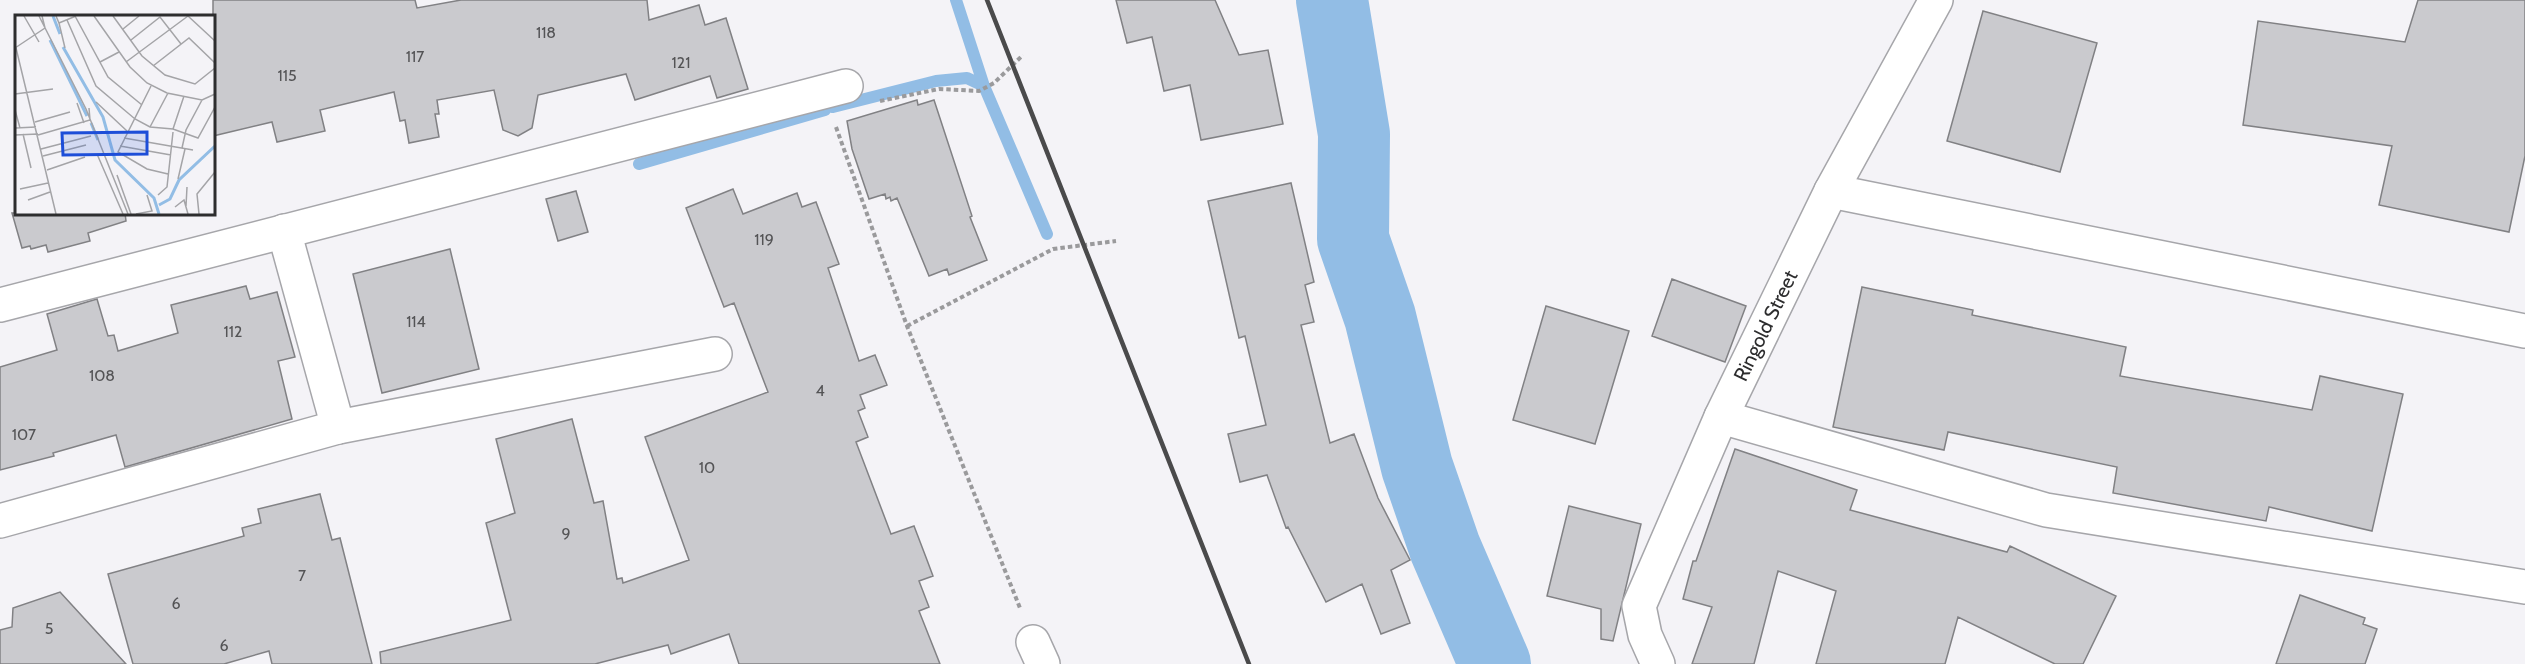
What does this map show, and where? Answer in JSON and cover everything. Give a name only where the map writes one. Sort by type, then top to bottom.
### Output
[{"type":"street","name":"Ringold Street","points":[[1658,664],[1645,635],[1639,606],[1721,417],[1831,191],[1936,0]]},
{"type":"street","points":[[0,305],[846,86]]},
{"type":"street","points":[[1831,191],[2525,331]]},
{"type":"street","points":[[284,231],[338,427]]},
{"type":"street","points":[[0,521],[338,427],[715,354]]},
{"type":"street","points":[[1721,417],[2046,510],[2525,587]]},
{"type":"path","points":[[874,102],[939,89],[979,91],[994,83],[1023,55]]},
{"type":"path","points":[[835,126],[907,326],[1038,653]]},
{"type":"path","points":[[907,326],[1053,249],[1116,241]]},
{"type":"building","points":[[213,0],[415,0],[417,8],[461,0],[647,0],[649,20],[699,5],[705,25],[726,18],[748,89],[717,98],[710,76],[635,100],[626,74],[538,95],[532,128],[518,136],[503,130],[494,90],[437,100],[439,114],[435,114],[439,137],[409,143],[405,120],[400,121],[394,92],[320,110],[325,131],[277,142],[272,122],[214,136]]},
{"type":"building","points":[[1116,0],[1215,0],[1239,55],[1268,50],[1283,124],[1201,140],[1190,85],[1164,91],[1152,37],[1127,43]]},
{"type":"building","points":[[2418,0],[2525,0],[2525,156],[2509,232],[2379,205],[2392,146],[2243,125],[2258,21],[2405,42]]},
{"type":"building","points":[[1983,11],[2097,43],[2060,172],[1947,141]]},
{"type":"building","points":[[917,100],[918,105],[934,100],[972,216],[970,217],[987,260],[949,275],[947,269],[929,276],[897,198],[891,201],[890,197],[886,199],[885,194],[869,199],[852,149],[847,121]]},
{"type":"building","points":[[1291,183],[1314,282],[1305,285],[1314,322],[1301,325],[1330,443],[1354,434],[1378,498],[1410,560],[1391,570],[1410,623],[1381,634],[1362,584],[1326,602],[1288,527],[1286,528],[1267,475],[1240,482],[1228,434],[1266,425],[1245,336],[1239,338],[1208,201]]},
{"type":"building","points":[[733,189],[743,214],[797,193],[802,207],[816,202],[839,264],[828,268],[859,361],[875,355],[887,385],[860,395],[865,408],[858,411],[868,437],[856,442],[891,534],[914,526],[927,560],[933,576],[919,581],[929,607],[919,611],[940,664],[739,664],[729,634],[671,654],[668,645],[595,664],[381,664],[380,652],[511,620],[486,523],[515,513],[496,439],[572,419],[594,503],[603,501],[617,579],[622,578],[623,583],[689,560],[645,437],[768,392],[734,303],[724,307],[686,208]]},
{"type":"building","points":[[576,191],[588,232],[558,241],[546,199]]},
{"type":"building","points":[[12,213],[125,214],[126,221],[88,233],[90,241],[48,252],[46,245],[31,249],[30,246],[22,248]]},
{"type":"building","points":[[450,249],[479,369],[382,393],[353,274]]},
{"type":"building","points":[[1672,279],[1746,306],[1725,362],[1652,336]]},
{"type":"building","points":[[246,286],[250,299],[277,292],[295,357],[278,361],[292,419],[125,467],[116,435],[53,453],[54,456],[0,470],[0,367],[57,350],[47,314],[97,299],[108,336],[114,335],[118,351],[178,333],[171,305]]},
{"type":"building","points":[[1862,287],[1973,310],[1972,315],[2126,347],[2120,376],[2312,410],[2320,376],[2403,394],[2372,531],[2269,507],[2266,521],[2113,493],[2117,467],[1948,432],[1944,450],[1833,427]]},
{"type":"building","points":[[1546,306],[1629,331],[1595,444],[1513,420]]},
{"type":"building","points":[[1735,449],[1857,490],[1850,510],[2007,552],[2010,546],[2116,596],[2083,664],[2055,664],[1958,617],[1945,664],[1816,664],[1836,591],[1778,571],[1754,664],[1692,664],[1712,607],[1683,599],[1693,561],[1696,561]]},
{"type":"building","points":[[320,494],[332,540],[340,538],[372,664],[272,664],[269,651],[224,664],[133,664],[108,574],[244,536],[242,528],[261,523],[258,509]]},
{"type":"building","points":[[1569,506],[1641,524],[1613,641],[1601,639],[1601,609],[1547,596]]},
{"type":"building","points":[[60,592],[126,664],[0,664],[0,630],[12,627],[13,608]]},
{"type":"building","points":[[2300,595],[2365,618],[2363,624],[2377,629],[2365,664],[2276,664]]},
{"type":"waterway","points":[[956,0],[984,86],[1047,234]]},
{"type":"waterway","points":[[1332,0],[1354,134],[1353,239],[1380,317],[1417,467],[1445,548],[1495,664]]},
{"type":"waterway","points":[[833,107],[936,81],[967,78],[984,86]]},
{"type":"waterway","points":[[639,164],[825,110]]},
{"type":"railway","points":[[987,0],[1249,664]]}]
